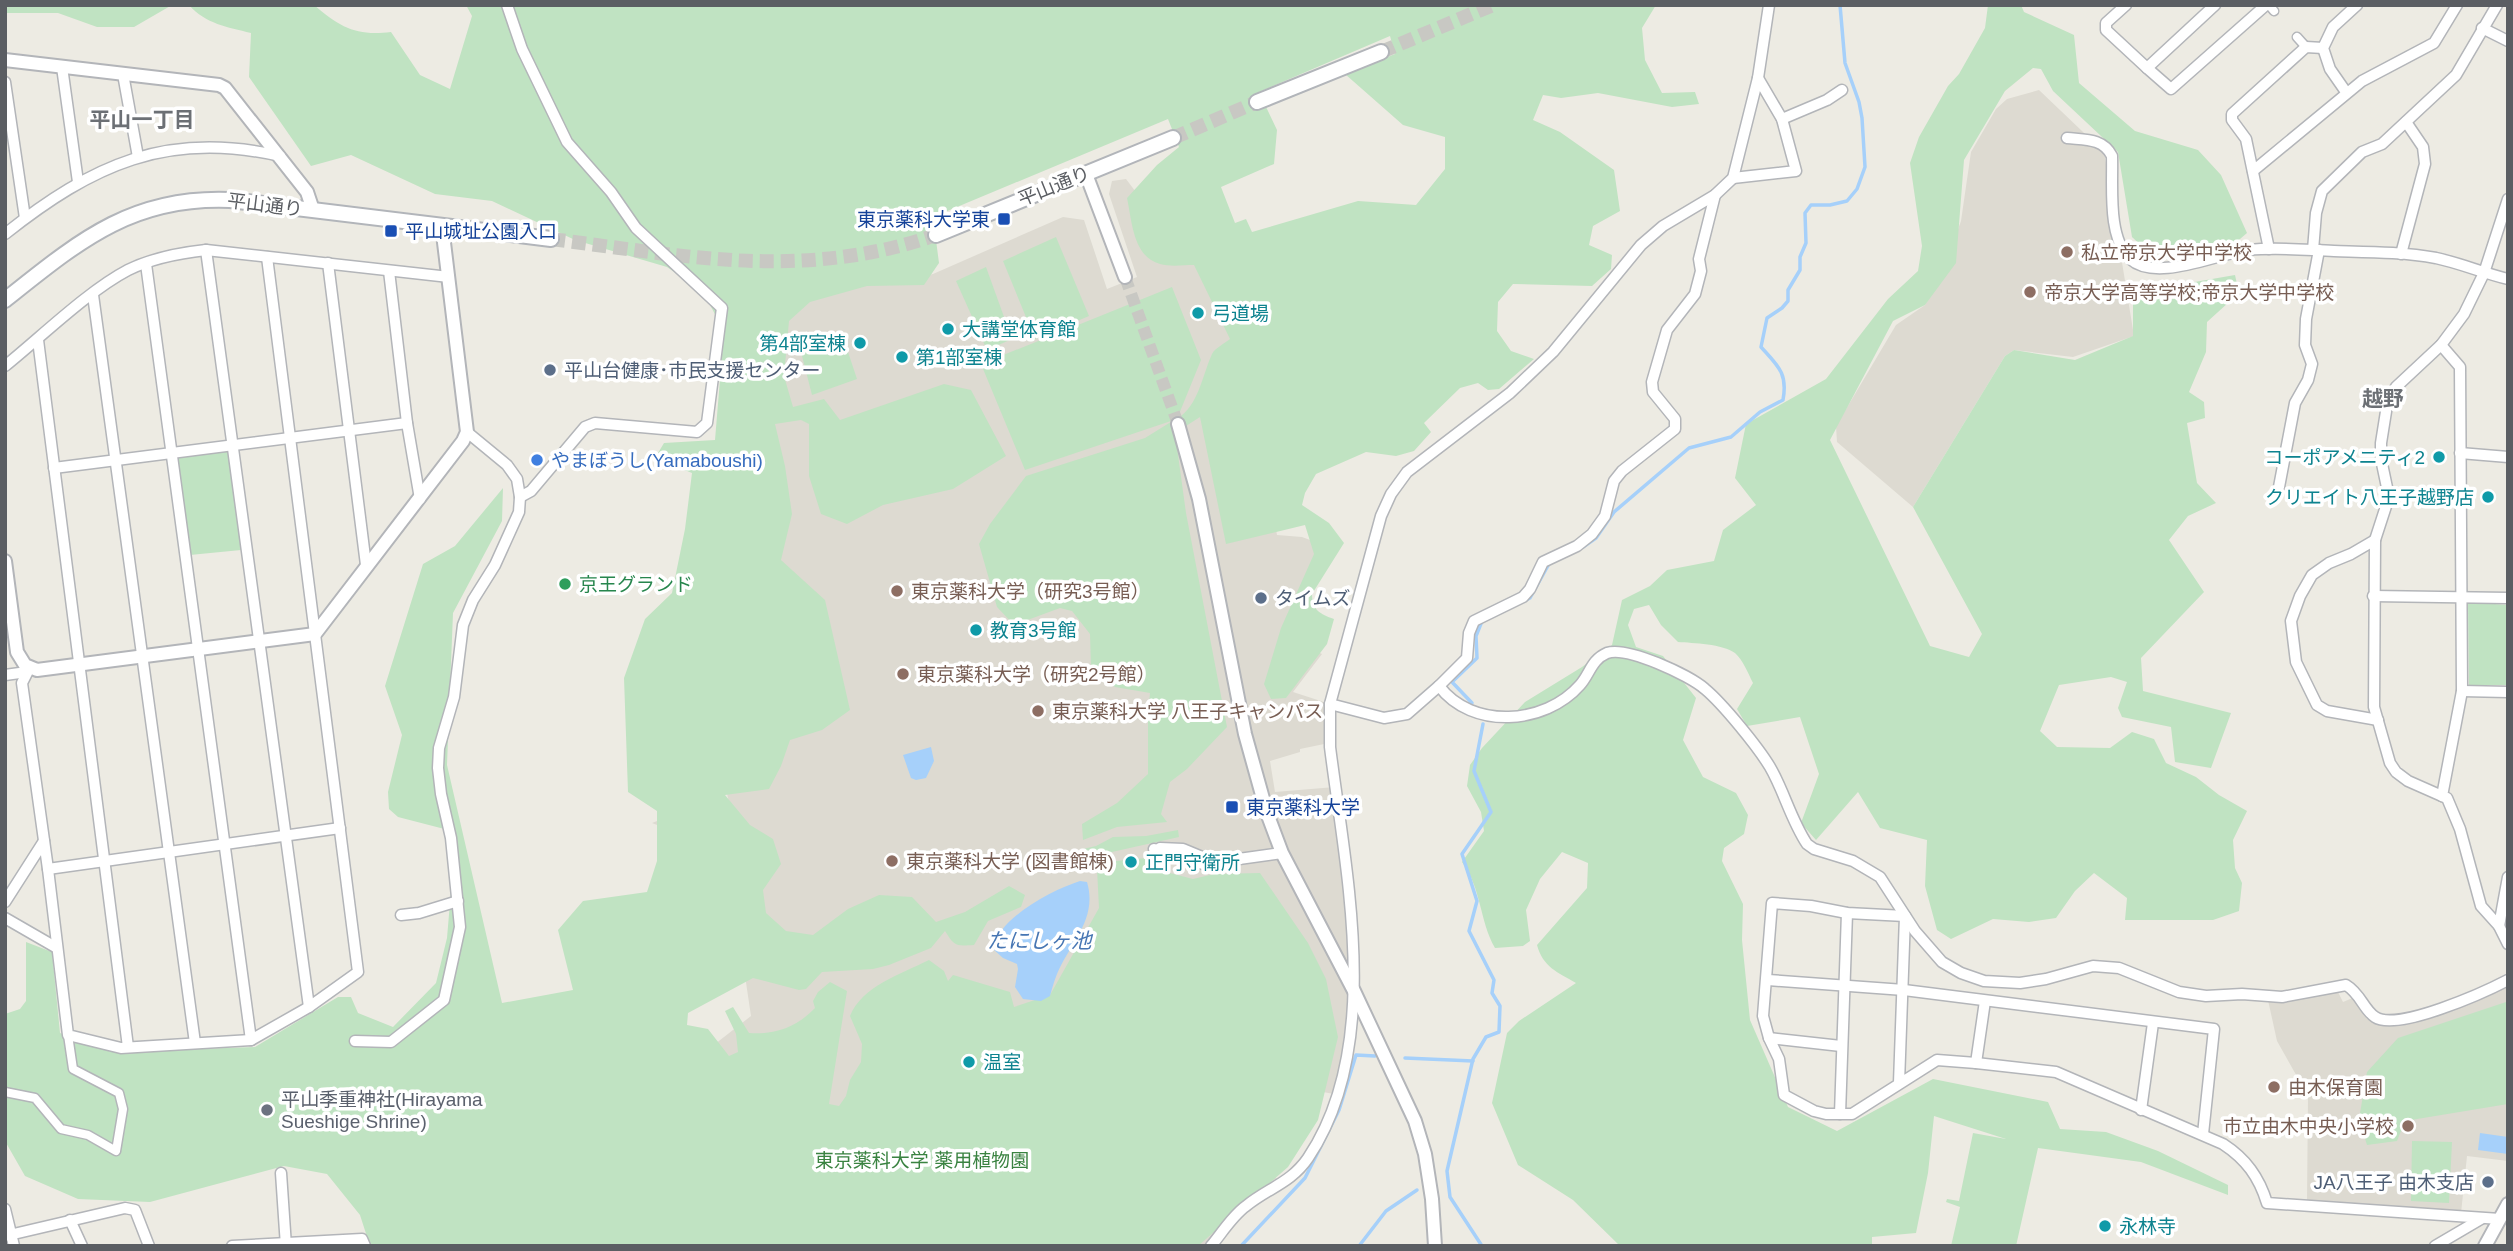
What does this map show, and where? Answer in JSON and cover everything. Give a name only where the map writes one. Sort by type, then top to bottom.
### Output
[{"type":"main road","points":[[1257,102],[1381,52]]},
{"type":"main road","name":"平山通り","points":[[936,234],[1173,138]]},
{"type":"main road","name":"平山通り","points":[[5,300],[89,236],[116,221],[145,210],[186,201],[215,200],[313,210],[551,239]]},
{"type":"street","points":[[507,5],[522,49],[567,142],[611,192],[636,228],[722,307],[707,424],[697,432],[594,423],[585,427],[531,491],[520,497]]},
{"type":"street","points":[[1210,1246],[1245,1206],[1291,1178],[1309,1157],[1340,1095],[1347,1067],[1354,991],[1352,906],[1330,747],[1330,704],[1381,516],[1391,494],[1408,472],[1510,393],[1553,352],[1642,245],[1663,226],[1716,195],[1733,178],[1758,78],[1769,5]]},
{"type":"street","points":[[2126,5],[2106,23],[2106,30],[2171,89],[2270,7]]},
{"type":"street","points":[[2147,68],[2216,5]]},
{"type":"street","points":[[2346,92],[2330,69],[2323,48],[2333,27],[2357,5]]},
{"type":"street","points":[[2253,171],[2346,92],[2434,43],[2457,5]]},
{"type":"street","points":[[2279,487],[2295,402],[2308,380],[2312,364],[2305,345],[2306,319],[2316,250],[2316,213],[2322,191],[2362,152],[2382,144],[2456,75],[2497,5]]},
{"type":"street","points":[[2482,29],[2508,41]]},
{"type":"street","points":[[2297,37],[2306,47],[2323,48]]},
{"type":"street","points":[[2269,249],[2246,139],[2232,120],[2232,114],[2306,47]]},
{"type":"street","points":[[5,60],[226,88],[307,192],[313,210]]},
{"type":"street","points":[[62,67],[78,181]]},
{"type":"street","points":[[123,74],[138,157]]},
{"type":"street","points":[[1733,178],[1796,170],[1782,119],[1758,78]]},
{"type":"street","points":[[5,82],[25,218]]},
{"type":"street","points":[[1782,119],[1828,100],[1842,90]]},
{"type":"street","points":[[2401,254],[2425,164],[2423,147],[2406,122]]},
{"type":"street","points":[[2067,138],[2096,142],[2108,148],[2112,156],[2115,232],[2119,245],[2131,260],[2148,268],[2165,269],[2247,250],[2316,250],[2437,258],[2508,279]]},
{"type":"street","points":[[5,234],[78,181],[138,157],[205,147],[257,150],[280,156]]},
{"type":"street","points":[[1086,174],[1125,277]]},
{"type":"street","points":[[1330,704],[1384,718],[1407,714],[1467,658],[1469,633],[1474,621],[1523,597],[1530,589],[1543,562],[1577,546],[1592,534],[1605,516],[1614,481],[1622,471],[1675,429],[1675,418],[1653,392],[1652,382],[1667,330],[1695,294],[1701,271],[1699,259],[1716,195]]},
{"type":"street","points":[[2508,199],[2484,273],[2464,314],[2441,345],[2396,387],[2388,400],[2381,443],[2389,497],[2375,540],[2373,596],[2374,707],[2390,763],[2396,772],[2408,781],[2447,798],[2460,829],[2481,906],[2499,926],[2508,944]]},
{"type":"street","points":[[5,674],[315,634],[366,565],[420,499],[467,432],[442,226]]},
{"type":"street","points":[[5,366],[93,295],[129,270],[172,254],[206,250],[449,277]]},
{"type":"street","points":[[206,250],[309,1007]]},
{"type":"street","points":[[68,1035],[121,1048],[251,1040],[309,1007],[358,972],[267,257]]},
{"type":"street","points":[[328,263],[366,565]]},
{"type":"street","points":[[146,264],[251,1040]]},
{"type":"street","points":[[388,271],[407,423],[420,499]]},
{"type":"street","points":[[93,295],[195,1043]]},
{"type":"street","points":[[38,340],[128,1047]]},
{"type":"street","points":[[2441,345],[2460,367],[2462,691],[2442,796]]},
{"type":"street","points":[[54,468],[407,423]]},
{"type":"street","points":[[1178,424],[1199,499],[1250,755],[1267,813],[1282,853],[1354,991],[1415,1121],[1425,1154],[1435,1246]]},
{"type":"street","points":[[355,1041],[391,1042],[444,1000],[460,927],[451,838],[441,794],[439,748],[454,697],[463,625],[473,600],[495,565],[519,512],[520,497],[517,479],[507,465],[467,432]]},
{"type":"street","points":[[2460,453],[2508,457]]},
{"type":"street","points":[[2375,540],[2329,563],[2312,575],[2300,596],[2291,621],[2296,662],[2318,705],[2327,712],[2378,720]]},
{"type":"street","points":[[5,561],[17,652],[29,670]]},
{"type":"street","points":[[2373,596],[2508,598]]},
{"type":"street","points":[[1439,686],[1448,698],[1464,709],[1484,716],[1512,716],[1533,713],[1560,701],[1581,685],[1594,661],[1608,653],[1620,652],[1662,665],[1692,680],[1706,689],[1725,710],[1771,769],[1807,844],[1814,849],[1853,861],[1880,877],[1905,916],[1942,962],[1961,973],[1984,981],[2004,984],[2046,979],[2093,966],[2119,968],[2179,992],[2206,996],[2242,994],[2283,997],[2346,985],[2357,991],[2373,1017],[2384,1021],[2446,1007],[2508,980]]},
{"type":"street","points":[[5,1092],[35,1098],[61,1129],[88,1135],[116,1151],[122,1116],[119,1093],[73,1069],[22,683],[29,670]]},
{"type":"street","points":[[2462,691],[2508,692]]},
{"type":"street","points":[[48,869],[340,828]]},
{"type":"street","points":[[5,902],[44,840]]},
{"type":"street","points":[[1216,862],[1182,849],[1154,849],[1193,863],[1216,862],[1282,853]]},
{"type":"street","points":[[2499,926],[2508,877]]},
{"type":"street","points":[[401,915],[419,913],[458,901]]},
{"type":"street","points":[[1905,916],[1847,913],[1811,906],[1772,903],[1768,980],[1763,1016],[1779,1059],[1784,1095],[1814,1111],[1852,1114],[1937,1060],[2056,1072],[2203,1134],[2231,1149],[2244,1160],[2262,1188],[2267,1203],[2500,1219]]},
{"type":"street","points":[[1840,1114],[1847,913]]},
{"type":"street","points":[[1899,1083],[1905,916]]},
{"type":"street","points":[[5,918],[57,948]]},
{"type":"street","points":[[1768,980],[1904,990],[2214,1029],[2203,1134]]},
{"type":"street","points":[[1976,1063],[1985,1001]]},
{"type":"street","points":[[2141,1110],[2153,1023]]},
{"type":"street","points":[[1769,1038],[1841,1046]]},
{"type":"street","points":[[281,1174],[286,1244]]},
{"type":"street","points":[[2484,1246],[2508,1204]]},
{"type":"street","points":[[8,1235],[125,1208],[135,1210],[149,1246]]},
{"type":"street","points":[[5,1209],[8,1235],[14,1246]]},
{"type":"street","points":[[2435,1246],[2482,1219]]},
{"type":"street","points":[[69,1220],[82,1246]]},
{"type":"street","points":[[232,1246],[362,1239],[365,1246]]},
{"type":"shaded area","name":"帝京大学高等学校;帝京大学中学校","points":[[2039,90],[2104,152],[2134,336],[2073,357],[2014,350],[2005,356],[1913,507],[1837,442],[1836,426],[1896,325],[1925,305],[1940,279],[1961,221],[1971,152],[1996,109],[2007,99]]},
{"type":"shaded area","name":"東京薬科大学 八王子キャンパス","points":[[1126,179],[1157,220],[1194,240],[1256,408],[1277,535],[1302,537],[1337,550],[1285,637],[1322,654],[1293,692],[1330,704],[1329,743],[1300,749],[1300,752],[1270,761],[1275,792],[1335,787],[1354,967],[1340,1095],[1317,1091],[1237,1138],[1282,1184],[1245,1206],[1211,1246],[693,1246],[715,1044],[751,1016],[732,888],[683,835],[652,823],[680,812],[729,803],[720,759],[772,279],[903,281],[933,274],[1063,217],[1084,220],[1107,289],[1137,277],[1109,194],[1112,181]]},
{"type":"shaded area","name":"市立由木中央小学校","points":[[2508,986],[2508,1161],[2467,1156],[2461,1213],[2307,1201],[2308,1096],[2277,1041],[2268,1000],[2282,1003],[2337,990],[2343,1002],[2355,997],[2367,1019],[2382,1025],[2475,1002]]},
{"type":"green space","points":[[5,5],[172,5],[134,27],[97,27],[58,13],[5,13]]},
{"type":"green space","name":"東京薬科大学 薬用植物園","points":[[189,5],[314,5],[349,29],[368,33],[391,32],[420,75],[450,89],[472,16],[466,5],[1656,5],[1642,28],[1645,60],[1662,93],[1695,92],[1699,104],[1672,107],[1598,93],[1561,98],[1543,95],[1533,120],[1560,132],[1614,170],[1620,211],[1593,226],[1589,245],[1612,255],[1611,269],[1592,286],[1513,284],[1498,302],[1497,331],[1511,351],[1534,359],[1499,389],[1488,390],[1478,383],[1460,388],[1424,423],[1431,432],[1414,451],[1396,456],[1366,452],[1316,474],[1305,493],[1302,505],[1329,523],[1344,543],[1312,594],[1313,604],[1318,611],[1334,619],[1327,644],[1286,698],[1271,699],[1264,684],[1281,628],[1314,554],[1305,525],[1226,544],[1200,417],[1175,433],[1186,513],[1227,727],[1187,769],[1170,782],[1161,814],[1167,822],[1117,827],[1083,840],[1082,824],[1117,803],[1148,774],[1150,693],[1115,687],[1091,668],[1090,634],[1072,611],[1060,608],[1014,625],[997,607],[979,544],[990,524],[1026,476],[1145,438],[1174,420],[1025,470],[981,364],[1172,287],[1201,360],[1177,419],[1195,398],[1213,352],[1230,339],[1194,265],[1168,265],[1151,260],[1144,254],[1135,237],[1127,198],[1157,165],[1179,147],[1168,119],[933,217],[939,263],[924,285],[867,286],[810,302],[789,321],[784,376],[793,407],[824,399],[840,420],[944,384],[971,390],[1006,456],[953,489],[883,505],[847,524],[821,514],[809,476],[809,424],[801,420],[775,424],[792,514],[781,560],[825,600],[850,710],[822,730],[790,740],[769,789],[725,795],[750,825],[773,839],[781,864],[763,890],[766,913],[786,931],[813,935],[848,909],[879,895],[912,897],[936,922],[965,912],[1009,886],[1025,895],[1021,907],[988,921],[974,945],[956,944],[945,931],[931,948],[873,969],[822,972],[806,989],[799,990],[753,978],[688,1013],[687,1025],[708,1029],[729,1056],[738,1052],[736,1034],[725,1011],[733,1007],[749,1033],[768,1033],[793,1025],[808,1015],[815,1008],[813,1001],[818,992],[830,982],[847,991],[829,1104],[839,1106],[861,1062],[862,1044],[850,1016],[863,997],[884,982],[929,960],[944,971],[948,981],[953,975],[1010,992],[1014,1007],[1050,995],[1099,908],[1097,869],[1116,861],[1146,858],[1166,872],[1193,879],[1214,874],[1260,873],[1308,943],[1326,979],[1338,1037],[1318,1120],[1288,1167],[1198,1246],[370,1246],[360,1215],[327,1174],[284,1166],[150,1202],[78,1199],[25,1176],[5,1141],[5,1014],[20,1009],[26,1001],[26,942],[52,952],[60,1033],[111,1052],[255,1047],[338,997],[351,997],[358,1013],[393,1027],[436,983],[447,938],[456,832],[398,817],[389,809],[388,792],[402,735],[385,686],[423,564],[455,546],[503,488],[502,521],[453,613],[447,765],[502,1003],[573,990],[558,930],[583,901],[647,892],[657,861],[657,811],[628,792],[624,678],[645,619],[672,593],[685,529],[692,473],[655,458],[664,443],[715,440],[724,331],[703,292],[667,267],[575,240],[492,201],[435,194],[351,155],[311,166],[249,77],[251,33],[217,24]],"holes":[[[1390,36],[1395,54],[1345,74],[1403,125],[1445,137],[1445,169],[1416,205],[1358,201],[1252,232],[1246,219],[1235,223],[1221,187],[1274,164],[1277,130],[1259,92]]]},
{"type":"green space","points":[[1988,5],[2021,5],[2024,12],[2074,35],[2079,83],[2135,131],[2198,150],[2221,175],[2247,233],[2233,245],[2192,251],[2148,252],[2132,237],[2118,152],[2053,91],[2041,69],[2033,68],[2005,91],[1964,160],[1956,263],[1925,305],[1893,321],[1830,440],[1930,646],[1969,657],[1982,634],[1913,507],[2005,356],[2014,350],[2075,360],[2133,336],[2133,286],[2160,288],[2235,275],[2239,293],[2207,322],[2206,352],[2189,392],[2204,402],[2205,418],[2187,423],[2197,483],[2216,503],[2188,516],[2169,540],[2204,592],[2141,658],[2143,691],[2231,713],[2211,768],[2175,762],[2171,727],[2122,717],[2118,708],[2127,682],[2111,677],[2059,685],[2040,731],[2057,747],[2110,748],[2132,732],[2154,739],[2166,763],[2196,777],[2219,795],[2247,811],[2233,840],[2235,868],[2242,883],[2239,911],[2213,920],[2125,920],[2127,898],[2094,873],[2075,891],[2056,918],[2029,922],[1993,919],[1951,939],[1937,930],[1925,886],[1927,840],[1880,828],[1858,792],[1816,840],[1801,823],[1819,774],[1800,717],[1747,726],[1737,709],[1753,683],[1735,653],[1716,646],[1678,642],[1661,625],[1649,605],[1634,609],[1628,625],[1636,647],[1663,656],[1696,698],[1683,740],[1703,777],[1736,793],[1748,815],[1744,834],[1724,848],[1722,861],[1743,904],[1742,940],[1750,1020],[1788,1107],[1837,1131],[1933,1079],[2048,1102],[2060,1129],[2106,1132],[2158,1151],[2228,1185],[2228,1195],[2141,1162],[2038,1148],[2016,1246],[1951,1246],[1960,1207],[1946,1202],[1947,1199],[1959,1201],[1973,1133],[2006,1139],[1934,1116],[1928,1173],[1916,1233],[1872,1237],[1872,1246],[1620,1246],[1573,1200],[1518,1165],[1492,1103],[1507,1033],[1519,1021],[1576,983],[1547,964],[1537,945],[1587,888],[1588,863],[1562,852],[1540,879],[1526,910],[1530,941],[1523,946],[1495,948],[1469,872],[1462,862],[1484,831],[1481,812],[1467,786],[1470,765],[1482,748],[1525,702],[1612,645],[1622,600],[1650,586],[1667,570],[1714,561],[1723,530],[1756,505],[1735,478],[1746,424],[1826,379],[1888,299],[1918,271],[1922,246],[1910,163],[1919,137],[1985,28]]},
{"type":"green space","points":[[1056,237],[1089,316],[1035,339],[1003,261]]},
{"type":"green space","points":[[986,267],[1012,339],[987,350],[956,281]]},
{"type":"green space","points":[[841,331],[857,379],[812,395],[799,344]]},
{"type":"green space","points":[[228,451],[241,550],[190,555],[177,457]]},
{"type":"green space","points":[[2468,602],[2508,605],[2508,685],[2469,685]]},
{"type":"green space","points":[[1178,830],[1179,837],[1085,858],[1083,849],[1113,837],[1146,836]]},
{"type":"green space","points":[[2506,1002],[2508,1104],[2405,1121],[2397,1141],[2367,1145],[2359,1119],[2367,1072],[2398,1038]]},
{"type":"green space","points":[[2412,1141],[2452,1142],[2449,1203],[2411,1201]]},
{"type":"water","points":[[931,747],[934,761],[926,778],[911,778],[903,755]]},
{"type":"water","name":"たにしヶ池","points":[[1080,881],[1087,882],[1089,908],[1081,930],[1057,974],[1050,996],[1041,1001],[1023,999],[1015,987],[1017,964],[1003,958],[993,949],[997,938],[1015,916],[1041,898]]},
{"type":"water","points":[[2480,1133],[2508,1137],[2508,1154],[2478,1150]]},
{"type":"waterway","points":[[1583,547],[1596,538],[1614,512],[1689,448],[1731,437],[1760,412],[1783,400],[1783,376],[1761,347],[1767,318],[1788,301],[1788,290],[1800,270],[1800,257],[1806,243],[1805,213],[1811,205],[1847,201],[1857,189],[1865,167],[1862,118],[1845,63],[1840,5]]},
{"type":"waterway","points":[[1524,601],[1530,598],[1550,562]]},
{"type":"waterway","points":[[1472,703],[1452,682],[1477,658],[1476,636],[1482,621]]},
{"type":"waterway","points":[[1482,1246],[1450,1197],[1447,1171],[1473,1059],[1486,1037],[1499,1032],[1500,1006],[1492,993],[1494,980],[1469,931],[1477,901],[1462,854],[1491,812],[1474,771],[1483,724]]},
{"type":"waterway","points":[[1241,1246],[1305,1178],[1339,1110],[1356,1055],[1375,1056]]},
{"type":"waterway","points":[[1405,1058],[1473,1061]]},
{"type":"waterway","points":[[1359,1246],[1386,1211],[1417,1190]]},
{"type":"tunnel","points":[[1381,52],[1493,5]]},
{"type":"tunnel","points":[[1173,138],[1257,102]]},
{"type":"tunnel","points":[[551,239],[697,257],[791,261],[887,249],[936,235]]},
{"type":"tunnel","points":[[1125,277],[1178,424]]},
{"type":"place","name":"東京薬科大学東","points":[[1004,219]]},
{"type":"place","name":"平山城址公園入口","points":[[391,231]]},
{"type":"place","name":"私立帝京大学中学校","points":[[2067,252]]},
{"type":"place","name":"帝京大学高等学校;帝京大学中学校","points":[[2030,292]]},
{"type":"place","name":"弓道場","points":[[1198,313]]},
{"type":"place","name":"大講堂体育館","points":[[948,329]]},
{"type":"place","name":"第4部室棟","points":[[860,343]]},
{"type":"place","name":"第1部室棟","points":[[902,357]]},
{"type":"place","name":"平山台健康･市民支援センター","points":[[550,370]]},
{"type":"place","name":"コーポアメニティ2","points":[[2439,457]]},
{"type":"place","name":"やまぼうし(Yamaboushi)","points":[[537,460]]},
{"type":"place","name":"クリエイト八王子越野店","points":[[2488,497]]},
{"type":"place","name":"京王グランド","points":[[565,584]]},
{"type":"place","name":"東京薬科大学（研究3号館）","points":[[897,591]]},
{"type":"place","name":"タイムズ","points":[[1261,598]]},
{"type":"place","name":"教育3号館","points":[[976,630]]},
{"type":"place","name":"東京薬科大学（研究2号館）","points":[[903,674]]},
{"type":"place","name":"東京薬科大学 八王子キャンパス","points":[[1038,711]]},
{"type":"place","name":"東京薬科大学","points":[[1232,807]]},
{"type":"place","name":"東京薬科大学 (図書館棟)","points":[[892,861]]},
{"type":"place","name":"正門守衛所","points":[[1131,862]]},
{"type":"place","name":"温室","points":[[969,1062]]},
{"type":"place","name":"由木保育園","points":[[2274,1087]]},
{"type":"place","name":"平山季重神社(Hirayama Sueshige Shrine)","points":[[267,1110]]},
{"type":"place","name":"市立由木中央小学校","points":[[2408,1126]]},
{"type":"place","name":"JA八王子 由木支店","points":[[2488,1182]]},
{"type":"place","name":"永林寺","points":[[2105,1226]]},
{"type":"district","name":"平山一丁目","points":[[142,119]]},
{"type":"district","name":"越野","points":[[2383,398]]}]
